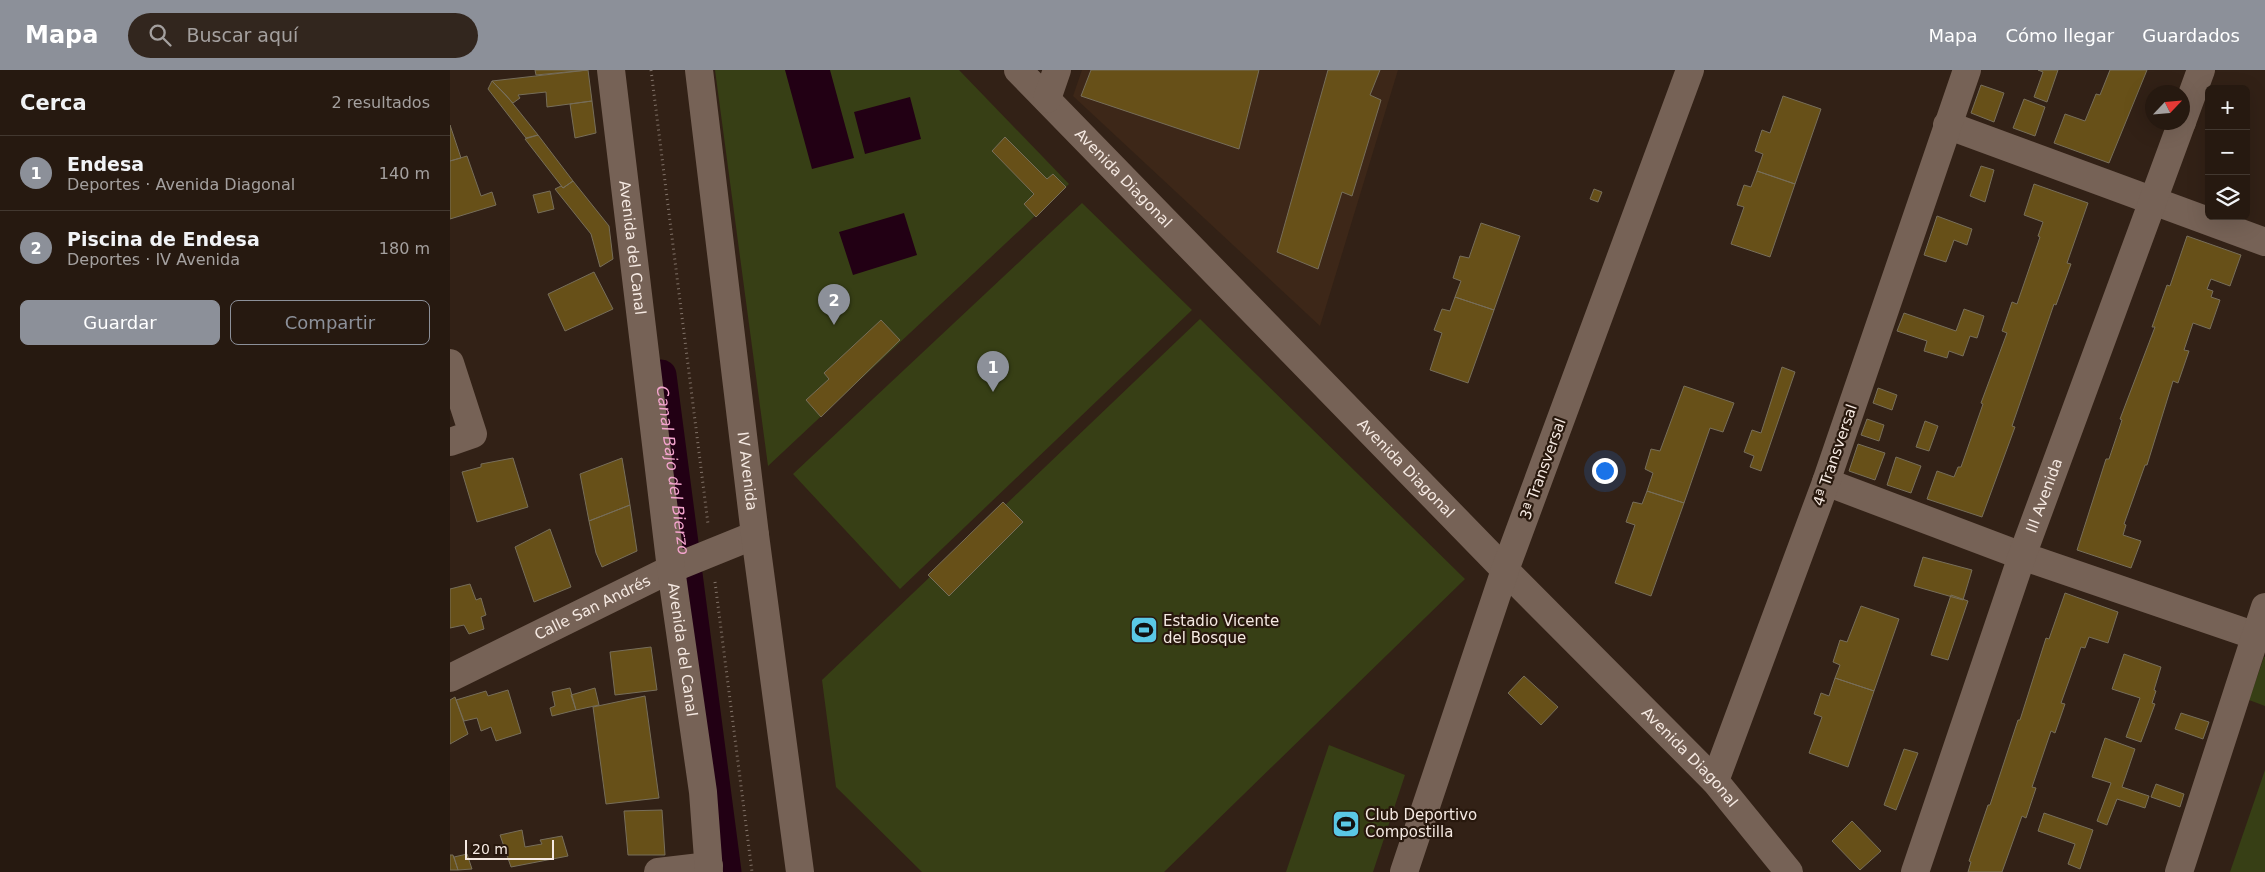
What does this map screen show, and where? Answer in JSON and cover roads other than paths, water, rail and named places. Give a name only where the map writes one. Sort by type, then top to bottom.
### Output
[{"type":"street","name":"Avenida del Canal","points":[[611,70],[702,782],[709,869]]},
{"type":"street","name":"IV Avenida","points":[[699,70],[746,539],[800,872]]},
{"type":"street","name":"Avenida Diagonal","points":[[1018,70],[1506,570],[1715,781],[1789,872]]},
{"type":"street","points":[[1047,99],[1057,70]]},
{"type":"street","name":"3ª Transversal","points":[[1404,872],[1506,570],[1690,70]]},
{"type":"street","name":"4ª Transversal","points":[[1715,781],[1826,482],[1967,70]]},
{"type":"street","name":"III Avenida","points":[[2190,100],[2201,70]]},
{"type":"street","points":[[1947,125],[2265,242]]},
{"type":"street","name":"III Avenida","points":[[1915,872],[2022,556],[2155,201],[2179,130]]},
{"type":"street","points":[[450,363],[473,434],[450,442]]},
{"type":"street","points":[[1826,482],[2022,556],[2256,636]]},
{"type":"street","name":"Calle San Andrés","points":[[450,678],[675,567],[746,539]]},
{"type":"street","points":[[2179,872],[2265,608]]},
{"type":"street","points":[[658,872],[709,869]]},
{"type":"waterway","name":"Canal Bajo del Bierzo","points":[[661,375],[726,872]]},
{"type":"place","name":"Piscina de Endesa","points":[[834,325]]},
{"type":"place","name":"Endesa","points":[[993,392]]},
{"type":"place","name":"Estadio Vicente del Bosque","points":[[1144,630]]},
{"type":"place","name":"Club Deportivo Compostilla","points":[[1346,824]]}]
